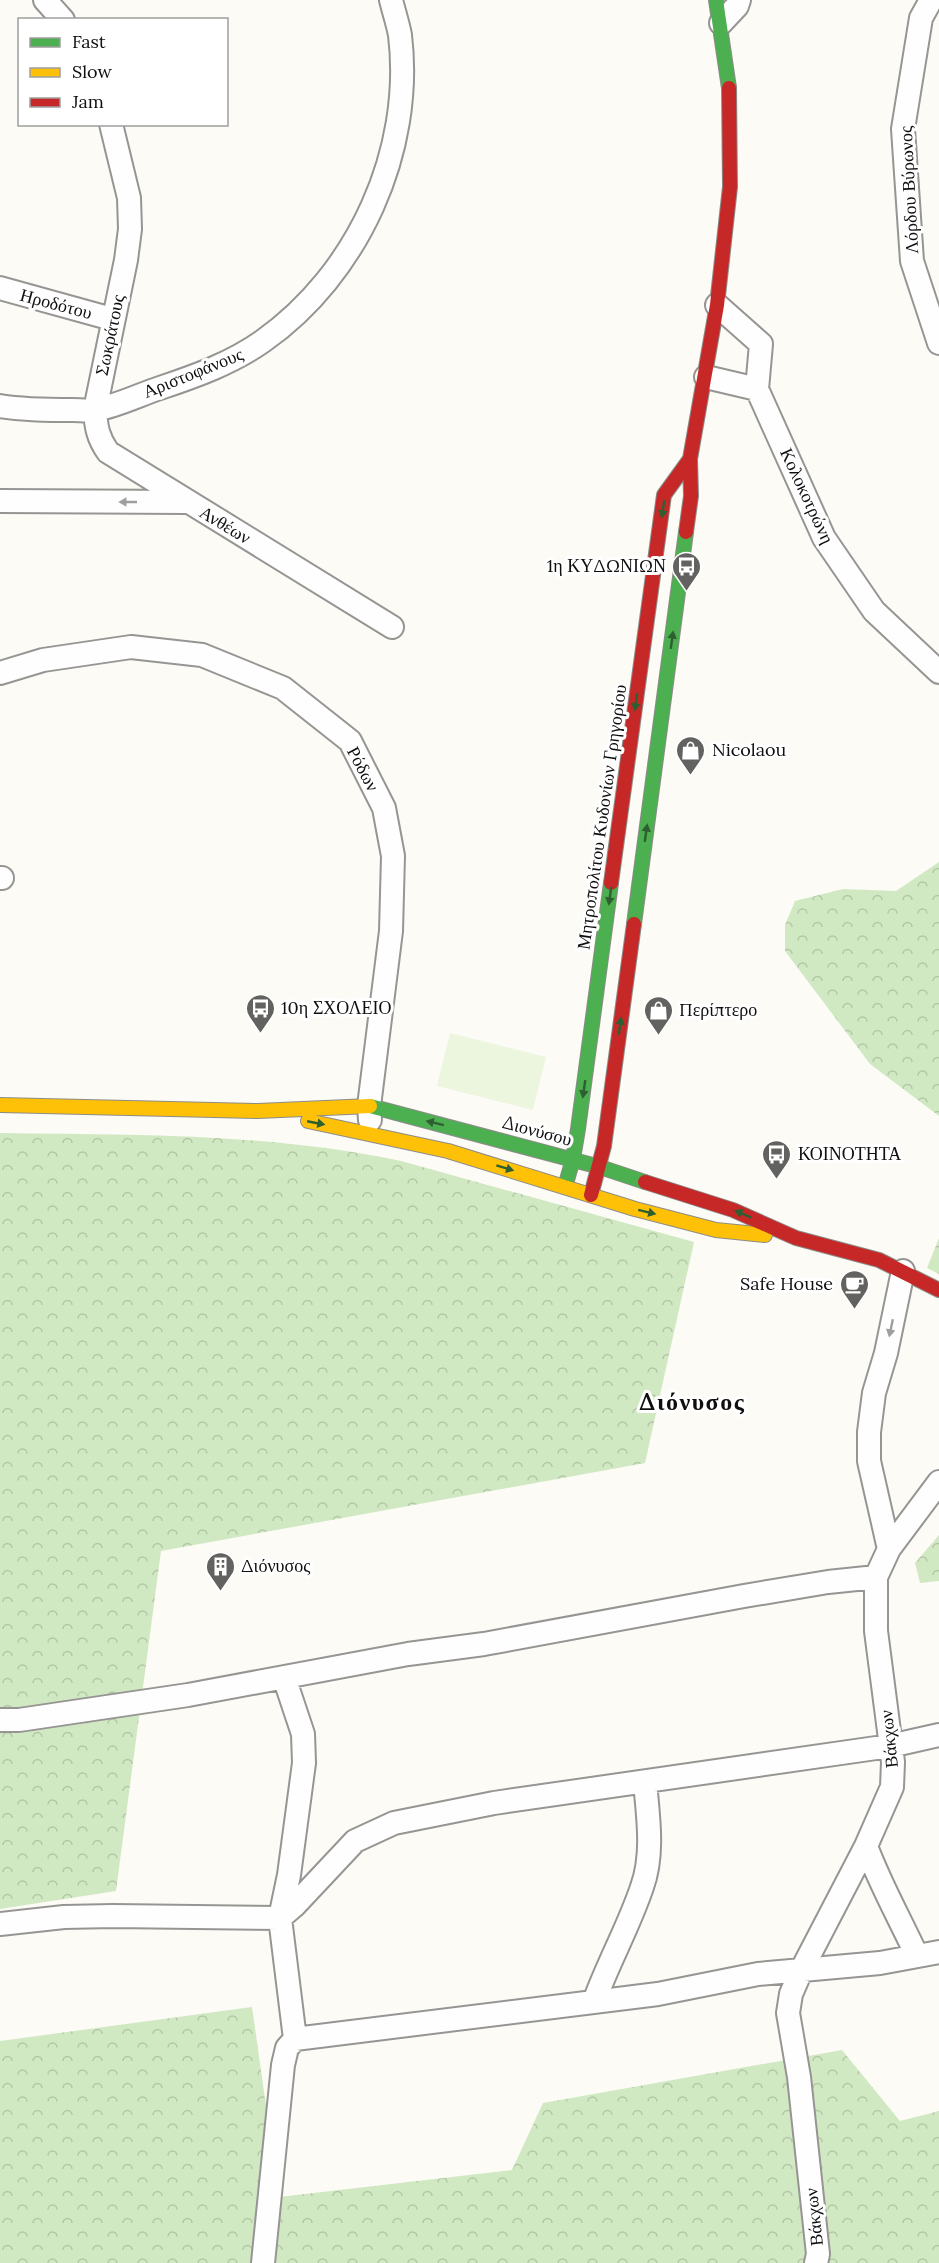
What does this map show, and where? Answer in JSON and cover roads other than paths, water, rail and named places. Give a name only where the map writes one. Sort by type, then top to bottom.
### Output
[{"type":"street","points":[[45,0],[61,18]]},
{"type":"street","name":"Αριστοφάνους","points":[[0,406],[28,410],[95,410],[185,379],[246,352],[307,305],[329,278],[356,238],[384,180],[391,157],[400,98],[401,54],[400,33],[391,0]]},
{"type":"street","name":"Μητροπολίτου Κυδονίων Γρηγορίου","points":[[591,1195],[600,1167],[691,496],[690,459],[717,304],[730,187],[728,84],[716,0]]},
{"type":"street","points":[[721,23],[737,6],[739,0]]},
{"type":"street","name":"Λόρδου Βύρωνος","points":[[931,0],[921,18],[903,129],[912,261],[939,343]]},
{"type":"street","name":"Σωκράτους","points":[[111,126],[129,198],[130,229],[126,260],[95,410],[97,432],[108,453],[187,502]]},
{"type":"street","name":"Ηροδότου","points":[[0,288],[112,319]]},
{"type":"street","name":"Κολοκοτρώνη","points":[[717,304],[761,344],[757,389],[824,538],[874,611],[939,672]]},
{"type":"street","points":[[706,377],[757,389]]},
{"type":"street","name":"Μητροπολίτου Κυδονίων Γρηγορίου","points":[[565,1187],[573,1159],[664,495],[690,459]]},
{"type":"street","name":"Ανθέων","points":[[0,501],[187,502],[392,627]]},
{"type":"street","name":"Ρόδων","points":[[0,673],[43,660],[131,647],[202,655],[283,688],[350,741],[384,808],[393,856],[391,931],[369,1107],[370,1133]]},
{"type":"street","name":"Διονύσου","points":[[0,1105],[258,1111],[369,1107],[600,1167],[733,1210],[796,1238],[879,1260],[939,1290]]},
{"type":"street","name":"Διονύσου","points":[[258,1111],[448,1151],[716,1230],[796,1238]]},
{"type":"street","points":[[889,1550],[869,1461],[869,1432],[874,1393],[886,1353],[903,1271]]},
{"type":"street","name":"Βάκχων","points":[[816,2263],[818,2254],[800,2077],[788,2013],[791,1994],[801,1971],[866,1846],[892,1787],[893,1762],[876,1631],[876,1577],[889,1550],[939,1482]]},
{"type":"street","points":[[10,1720],[188,1695],[755,1594],[876,1577]]},
{"type":"street","points":[[285,1677],[303,1734],[304,1762],[291,1864],[280,1918],[295,2039]]},
{"type":"street","points":[[0,1924],[64,1917],[280,1918],[355,1841],[394,1823],[494,1803],[890,1746],[939,1735]]},
{"type":"street","points":[[594,2002],[605,1971],[643,1887],[650,1840],[645,1782]]},
{"type":"street","points":[[866,1846],[878,1877],[917,1956]]},
{"type":"street","points":[[263,2263],[283,2065],[287,2048],[295,2039],[658,1994],[758,1974],[880,1963],[939,1952]]},
{"type":"place","name":"1η ΚΥΔΩΝΙΩΝ","points":[[687,592]]},
{"type":"place","name":"Nicolaou","points":[[691,776]]},
{"type":"place","name":"10η ΣΧΟΛΕΙΟ","points":[[260,1034]]},
{"type":"place","name":"Περίπτερο","points":[[658,1036]]},
{"type":"place","name":"ΚΟΙΝΟΤΗΤΑ","points":[[777,1180]]},
{"type":"place","name":"Safe House","points":[[854,1310]]},
{"type":"place","name":"Διόνυσος","points":[[220,1592]]},
{"type":"district","name":"Διόνυσος","points":[[692,1402]]}]
